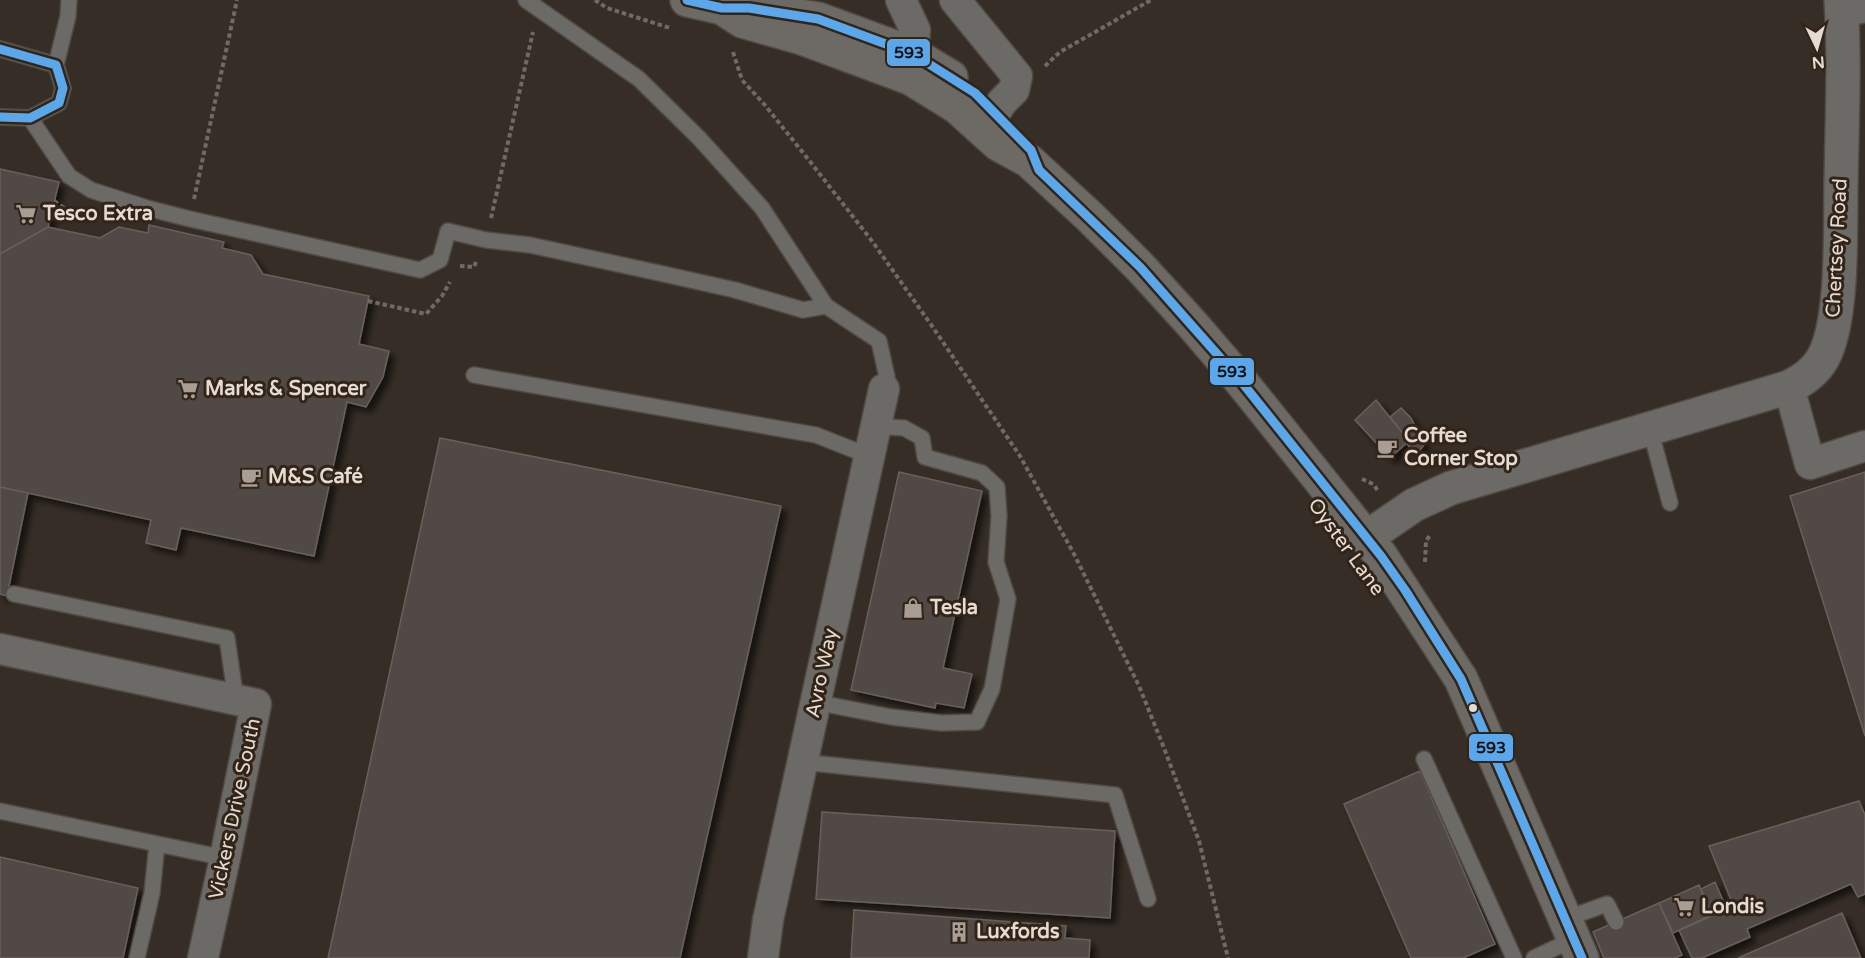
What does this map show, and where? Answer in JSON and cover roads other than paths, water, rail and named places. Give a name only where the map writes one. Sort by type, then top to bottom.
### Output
[{"type":"main road","points":[[687,0],[722,8]]},
{"type":"main road","name":"Oyster Lane","points":[[722,8],[749,8],[818,19],[913,54],[975,93],[998,144],[1029,161],[1108,234],[1192,324],[1240,380],[1366,538],[1405,590],[1461,679],[1574,939]]},
{"type":"main road","name":"Oyster Lane","points":[[722,8],[742,21],[802,38],[910,78],[989,122]]},
{"type":"street","points":[[901,0],[915,30],[913,54]]},
{"type":"street","points":[[954,0],[1017,76],[1014,90],[989,122]]},
{"type":"street","name":"Chertsey Road","points":[[1366,538],[1414,504],[1451,488],[1789,387],[1806,379],[1824,357],[1832,334],[1839,287],[1844,51],[1849,6]]},
{"type":"street","points":[[1789,387],[1810,464],[1865,446]]},
{"type":"street","name":"Avro Way","points":[[763,958],[768,920],[884,389]]},
{"type":"street","name":"Vickers Drive South","points":[[0,650],[256,705],[203,958]]},
{"type":"lane","points":[[0,117],[30,118],[59,103],[63,88],[56,65],[68,16],[69,0]]},
{"type":"lane","points":[[526,0],[639,79],[699,138],[762,208],[826,306],[879,341],[887,377],[884,389]]},
{"type":"lane","points":[[0,49],[56,65]]},
{"type":"lane","points":[[30,118],[69,176],[91,190],[190,219],[420,270],[440,260],[448,231],[486,240],[530,245],[659,273],[735,290],[803,310],[826,306]]},
{"type":"lane","points":[[474,375],[816,435],[869,456]]},
{"type":"lane","points":[[816,702],[880,715],[932,722],[977,722],[992,689],[1008,598],[996,562],[999,516],[997,487],[982,473],[925,457],[922,438],[904,428],[876,426]]},
{"type":"lane","points":[[1650,429],[1670,503]]},
{"type":"lane","points":[[14,594],[227,638],[236,700]]},
{"type":"lane","points":[[1424,759],[1514,958]]},
{"type":"lane","points":[[802,762],[1115,795],[1148,899]]},
{"type":"lane","points":[[0,811],[225,858]]},
{"type":"lane","points":[[137,958],[152,893],[157,844]]},
{"type":"lane","points":[[1534,958],[1574,939],[1607,904],[1616,922]]},
{"type":"place","name":"Tesco Extra","points":[[26,214]]},
{"type":"place","name":"Marks & Spencer","points":[[188,389]]},
{"type":"place","name":"Coffee Corner Stop","points":[[1387,448]]},
{"type":"place","name":"M&S Café","points":[[251,477]]},
{"type":"place","name":"Tesla","points":[[913,608]]},
{"type":"place","name":"Londis","points":[[1684,907]]},
{"type":"place","name":"Luxfords","points":[[959,932]]}]
